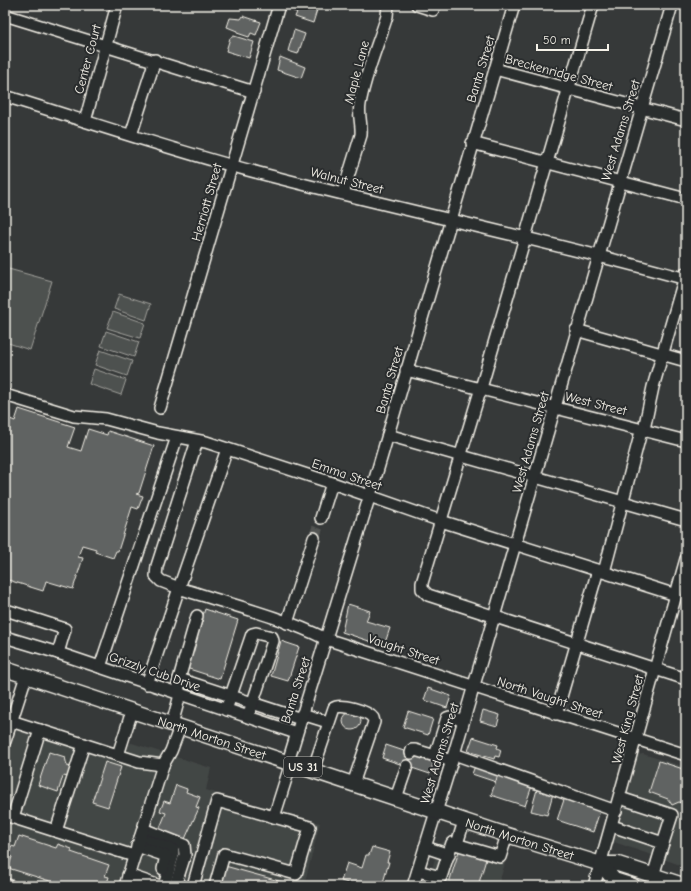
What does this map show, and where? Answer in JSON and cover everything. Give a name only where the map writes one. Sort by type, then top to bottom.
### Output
[{"type":"main road","name":"North Morton Street","points":[[5,669],[507,835],[601,864],[618,864],[653,876],[685,882]]},
{"type":"main road","points":[[601,864],[614,880],[633,886]]},
{"type":"street","name":"Center Court","points":[[85,120],[117,5]]},
{"type":"street","name":"Herriott Street","points":[[160,408],[279,5]]},
{"type":"street","name":"Maple Lane","points":[[343,193],[361,135],[362,127],[359,114],[361,99],[387,16],[388,5]]},
{"type":"street","points":[[417,5],[433,10],[435,5]]},
{"type":"street","name":"Banta Street","points":[[274,817],[296,733],[388,435],[472,143],[514,5]]},
{"type":"street","points":[[593,5],[442,521],[422,577],[422,589],[428,595],[686,679]]},
{"type":"street","name":"West Adams Street","points":[[413,886],[453,757],[555,408],[619,181],[672,5]]},
{"type":"street","points":[[5,15],[155,60],[254,92]]},
{"type":"street","points":[[131,135],[155,60]]},
{"type":"street","name":"Breckenridge Street","points":[[495,69],[686,120]]},
{"type":"street","name":"Walnut Street","points":[[5,96],[232,166],[450,221],[685,277]]},
{"type":"street","points":[[472,143],[686,199]]},
{"type":"street","points":[[556,714],[622,502],[643,429],[662,354],[685,277]]},
{"type":"street","points":[[576,330],[686,361]]},
{"type":"street","name":"West Street","points":[[406,370],[686,441]]},
{"type":"street","name":"Emma Street","points":[[5,395],[74,416],[106,419],[227,449],[442,521],[676,595]]},
{"type":"street","points":[[388,435],[461,455],[534,478],[686,520]]},
{"type":"street","points":[[100,667],[177,437]]},
{"type":"street","name":"Vaught Street","points":[[197,441],[156,566],[156,576],[161,581],[309,630],[326,639],[473,686]]},
{"type":"street","points":[[147,684],[227,449]]},
{"type":"street","points":[[321,518],[332,483]]},
{"type":"street","points":[[287,623],[314,538]]},
{"type":"street","name":"West King Street","points":[[594,886],[686,559]]},
{"type":"street","points":[[9,611],[65,629],[58,653]]},
{"type":"street","points":[[163,886],[126,881],[163,764],[171,751],[180,695],[178,685],[179,679],[197,616]]},
{"type":"street","points":[[226,710],[252,634],[256,633],[272,637],[273,641],[248,717]]},
{"type":"street","name":"Grizzly Cub Drive","points":[[5,637],[58,653],[296,733]]},
{"type":"street","points":[[26,676],[7,730],[40,730],[139,762],[163,764]]},
{"type":"street","points":[[179,679],[301,717],[328,722]]},
{"type":"street","name":"North Vaught Street","points":[[473,686],[686,755]]},
{"type":"street","points":[[313,770],[331,712],[337,706],[367,713],[373,718],[374,722],[353,784]]},
{"type":"street","points":[[118,755],[132,711]]},
{"type":"street","points":[[435,756],[447,718],[450,717],[463,720]]},
{"type":"street","points":[[40,730],[9,816],[56,831],[139,840],[176,846],[179,849],[163,886]]},
{"type":"street","points":[[56,831],[84,744]]},
{"type":"street","points":[[411,753],[412,750],[415,750],[435,756],[453,757],[616,811]]},
{"type":"street","points":[[396,798],[406,766]]},
{"type":"street","points":[[620,798],[672,815],[653,876]]},
{"type":"street","points":[[193,886],[217,801],[310,827],[296,874],[224,854],[215,886]]},
{"type":"street","points":[[457,844],[464,821]]},
{"type":"street","points":[[612,826],[663,842]]},
{"type":"street","points":[[418,871],[441,878],[452,843],[500,858],[507,835]]},
{"type":"street","points":[[139,840],[166,856],[163,886]]},
{"type":"street","points":[[139,840],[178,841],[184,845],[185,855],[175,886]]},
{"type":"street","points":[[425,847],[449,855]]},
{"type":"street","points":[[5,884],[10,886]]},
{"type":"shaded area","points":[[5,268],[52,281],[30,350],[5,342]]},
{"type":"shaded area","points":[[119,294],[151,304],[146,320],[114,309]]},
{"type":"shaded area","points":[[113,312],[145,323],[140,338],[107,328]]},
{"type":"shaded area","points":[[106,331],[139,342],[134,357],[101,346]]},
{"type":"shaded area","points":[[100,350],[132,361],[127,376],[95,365]]},
{"type":"shaded area","points":[[94,369],[126,380],[121,395],[89,384]]},
{"type":"shaded area","points":[[5,712],[111,746],[132,743],[211,768],[206,790],[320,823],[304,886],[38,886],[22,881],[20,886],[5,886]]},
{"type":"shaded area","points":[[643,754],[686,767],[686,867],[614,842],[638,755]]},
{"type":"shaded area","points":[[449,837],[507,857],[498,886],[427,886],[439,845]]},
{"type":"building","points":[[295,5],[304,5],[317,10],[313,23],[295,17],[297,12],[293,11]]},
{"type":"building","points":[[243,16],[261,22],[256,35],[251,33],[249,37],[237,33],[237,31],[227,27],[230,18],[241,19]]},
{"type":"building","points":[[294,30],[305,34],[298,54],[288,51]]},
{"type":"building","points":[[234,36],[254,42],[249,58],[226,51],[230,38]]},
{"type":"building","points":[[280,57],[305,67],[301,78],[277,70]]},
{"type":"building","points":[[19,409],[75,427],[68,447],[81,451],[88,429],[107,435],[108,431],[154,446],[139,493],[136,494],[143,496],[138,509],[132,507],[118,551],[116,551],[113,558],[95,552],[96,549],[82,545],[78,557],[83,558],[73,589],[46,581],[43,591],[5,579],[5,417],[15,421]]},
{"type":"building","points":[[348,604],[370,611],[366,621],[390,628],[384,646],[342,632]]},
{"type":"building","points":[[205,609],[238,620],[220,679],[186,668]]},
{"type":"building","points":[[281,641],[299,647],[288,681],[271,676]]},
{"type":"building","points":[[428,688],[451,696],[447,708],[424,700]]},
{"type":"building","points":[[483,710],[500,715],[497,726],[480,721]]},
{"type":"building","points":[[408,711],[433,719],[428,735],[403,727]]},
{"type":"building","points":[[348,712],[356,712],[361,717],[359,728],[356,730],[348,730],[343,725],[343,717]]},
{"type":"building","points":[[473,737],[498,745],[497,748],[501,750],[499,757],[495,756],[494,759],[468,751]]},
{"type":"building","points":[[386,745],[434,761],[430,774],[382,758]]},
{"type":"building","points":[[49,752],[65,757],[67,766],[72,767],[69,777],[63,776],[58,792],[38,785]]},
{"type":"building","points":[[659,761],[686,770],[686,804],[679,802],[672,805],[668,799],[649,792]]},
{"type":"building","points":[[105,762],[121,767],[108,807],[92,802]]},
{"type":"building","points":[[476,763],[499,771],[496,782],[472,774]]},
{"type":"building","points":[[499,772],[533,783],[525,806],[491,795]]},
{"type":"building","points":[[176,785],[187,789],[186,792],[200,797],[196,807],[199,808],[185,839],[159,830],[166,813],[160,811],[164,801],[170,803]]},
{"type":"building","points":[[538,786],[554,790],[547,815],[531,811]]},
{"type":"building","points":[[566,794],[580,799],[578,804],[600,811],[593,832],[557,820]]},
{"type":"building","points":[[19,836],[56,848],[58,844],[72,849],[71,852],[109,865],[105,876],[109,877],[106,886],[66,886],[8,868],[12,857],[8,855],[11,846],[15,847]]},
{"type":"building","points":[[372,847],[390,852],[387,862],[389,862],[382,886],[358,886],[341,881],[347,863],[362,868],[366,855],[369,855]]},
{"type":"building","points":[[460,848],[487,856],[478,886],[448,886]]},
{"type":"building","points":[[225,866],[297,886],[229,886],[229,884],[221,882]]},
{"type":"tunnel","points":[[314,538],[321,518]]}]
